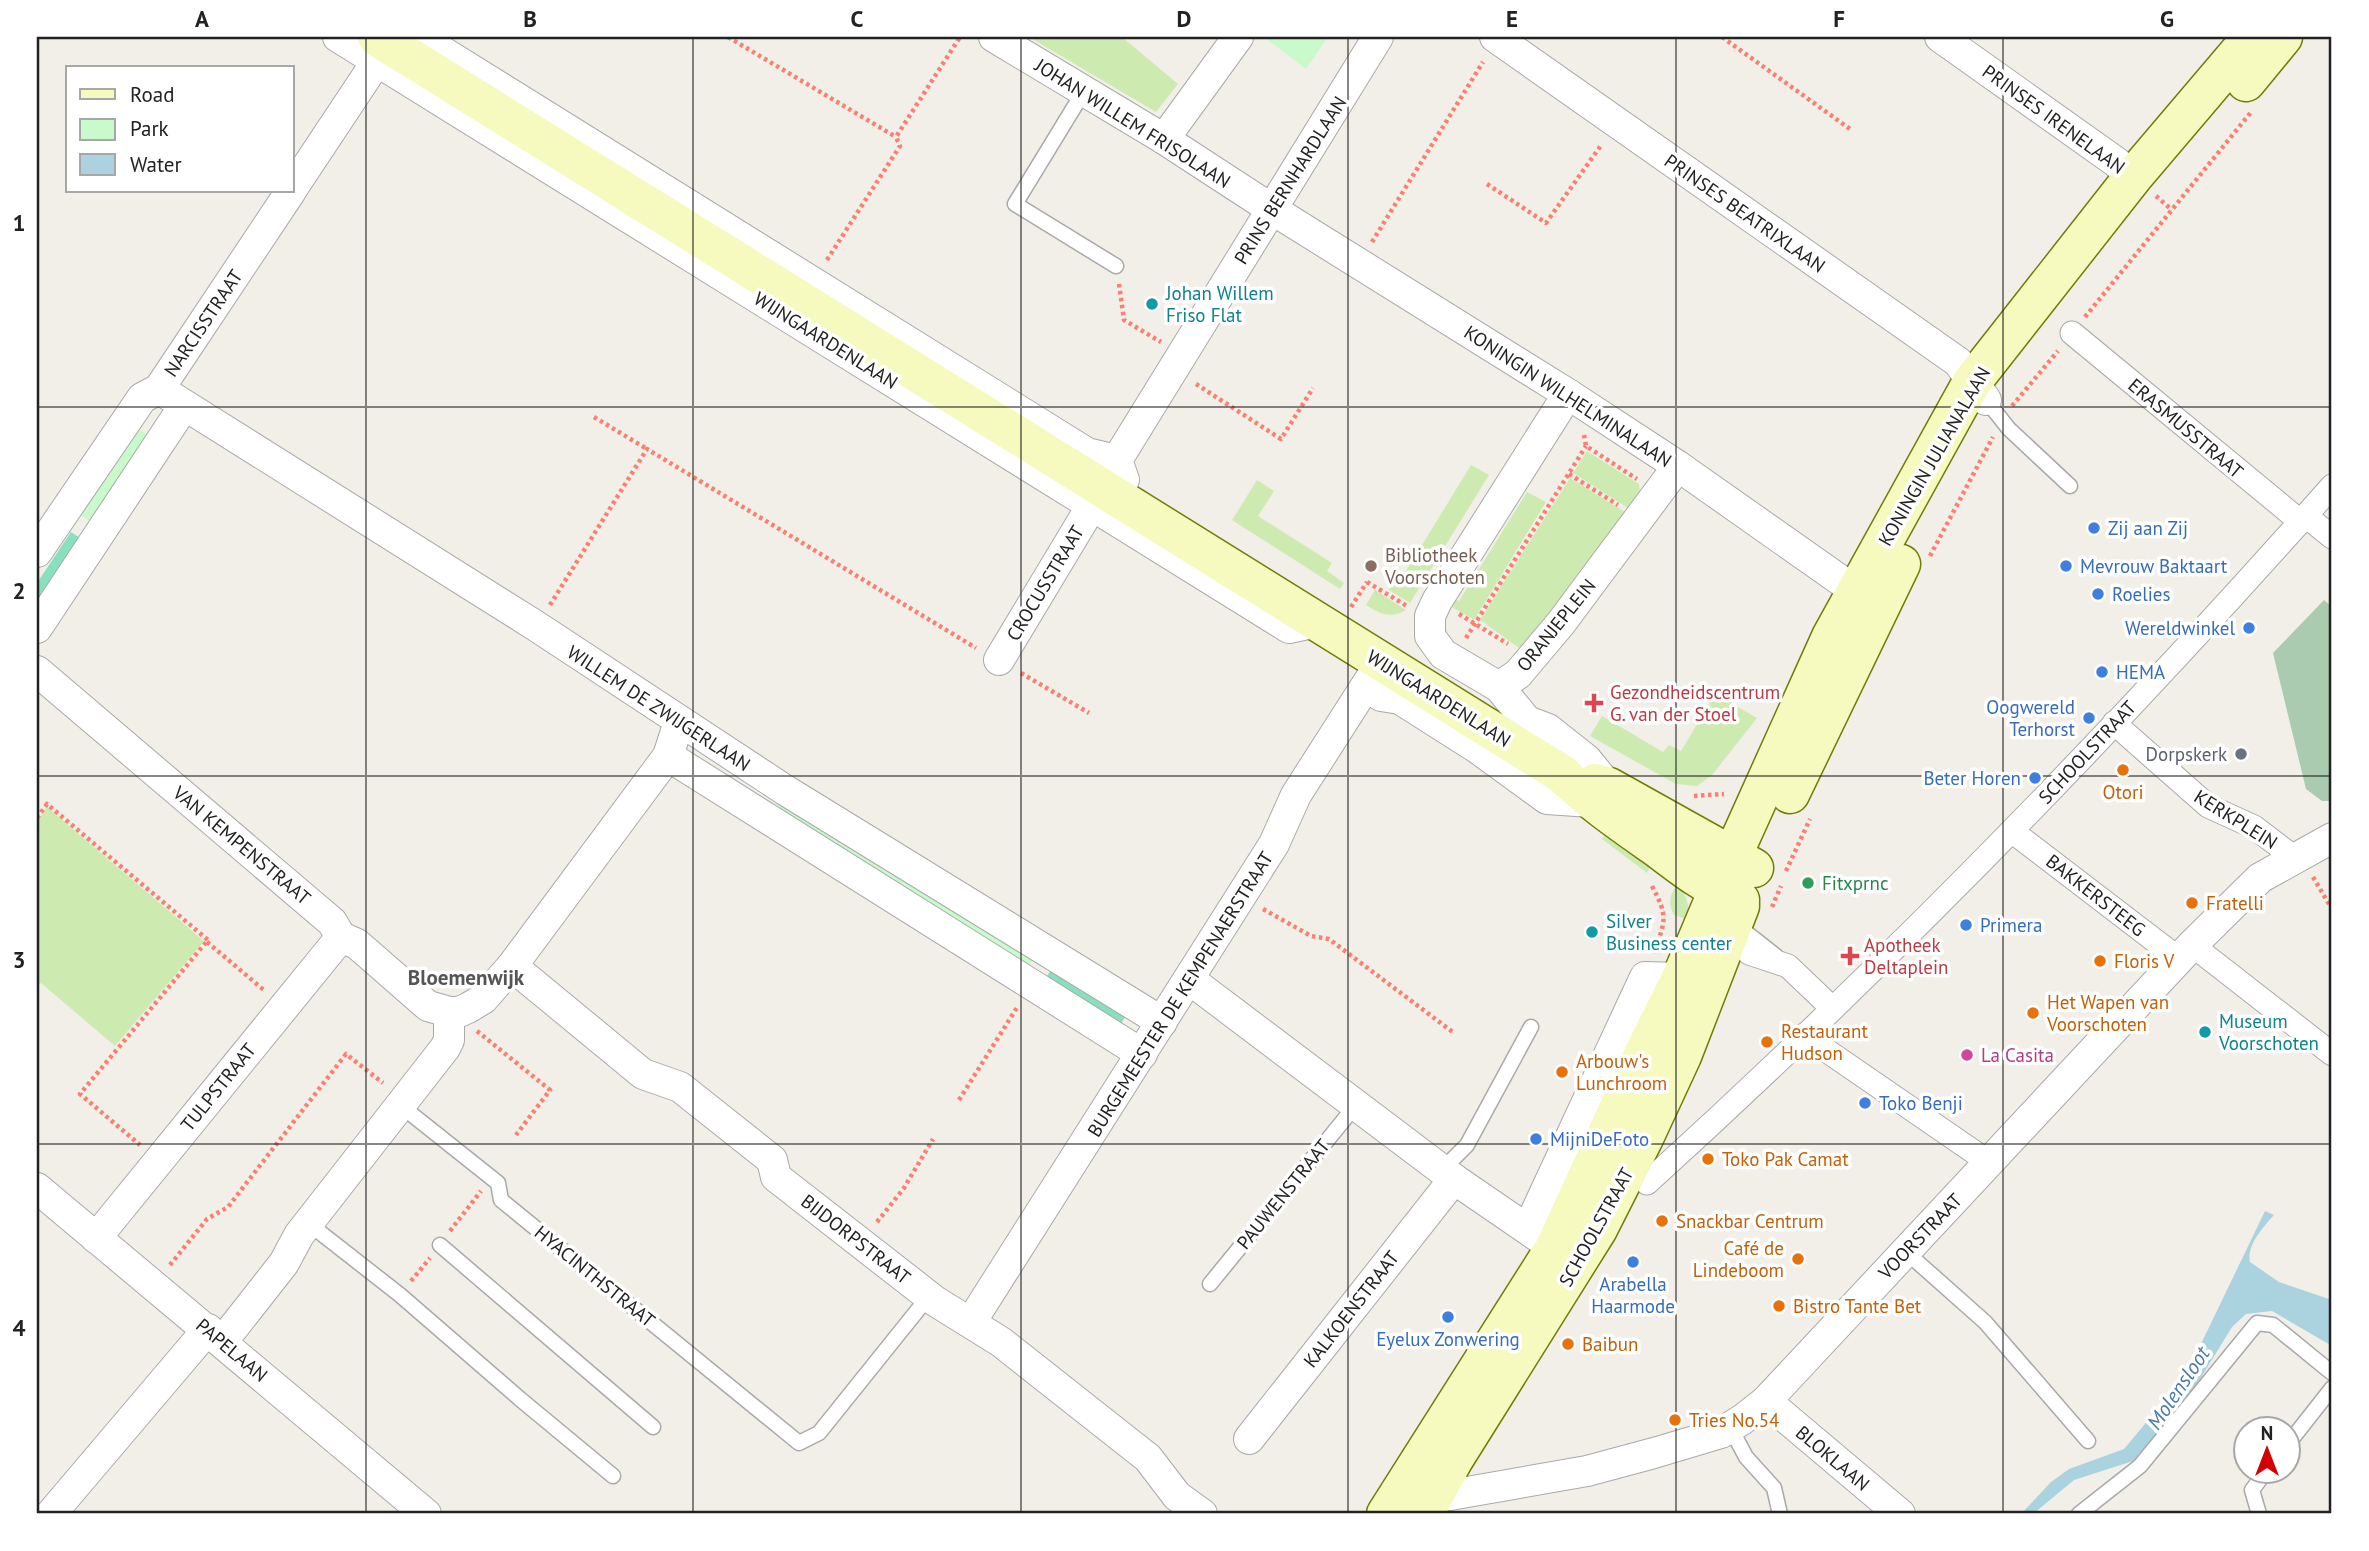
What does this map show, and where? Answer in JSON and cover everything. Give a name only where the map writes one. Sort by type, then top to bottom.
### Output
[{"type":"main road","name":"KONINGIN JULIANALAAN","points":[[1738,899],[1831,637],[1857,592],[1979,391],[2133,177],[2252,37]]},
{"type":"main road","name":"KONINGIN JULIANALAAN","points":[[1738,899],[1868,630],[1979,391],[2045,324],[2283,37]]},
{"type":"main road","name":"WIJNGAARDENLAAN","points":[[377,49],[1132,507],[1334,615],[1373,674],[1600,794],[1738,899]]},
{"type":"main road","name":"SCHOOLSTRAAT","points":[[1428,1506],[1461,1448],[1649,1042],[1663,977],[1738,899]]},
{"type":"main road","name":"SCHOOLSTRAAT","points":[[1386,1514],[1553,1247],[1598,1229],[1682,1056],[1738,899]]},
{"type":"street","name":"WIJNGAARDENLAAN","points":[[338,37],[377,49],[1091,507],[1289,628],[1334,615]]},
{"type":"street","points":[[419,37],[1087,453],[1117,460],[1132,507]]},
{"type":"street","name":"JOHAN WILLEM FRISOLAAN","points":[[994,37],[1164,139],[1273,210]]},
{"type":"street","points":[[1164,139],[1238,37]]},
{"type":"street","name":"PRINS BERNHARDLAAN","points":[[1117,460],[1186,367],[1273,210],[1378,37]]},
{"type":"street","name":"PRINSES IRENELAAN","points":[[1940,37],[2133,177]]},
{"type":"street","name":"PRINSES BEATRIXLAAN","points":[[1496,38],[1958,362],[1979,391]]},
{"type":"street","name":"NARCISSTRAAT","points":[[294,187],[377,49]]},
{"type":"street","name":"NARCISSTRAAT","points":[[37,552],[142,398],[159,389],[291,192]]},
{"type":"street","name":"KONINGIN WILHELMINALAAN","points":[[1273,210],[1569,394],[1678,466],[1857,592]]},
{"type":"street","name":"ERASMUSSTRAAT","points":[[2072,333],[2303,519],[2332,537]]},
{"type":"street","name":"WILLEM DE ZWIJGERLAAN","points":[[159,389],[537,626],[785,790],[1162,1022]]},
{"type":"street","points":[[1434,608],[1569,394]]},
{"type":"street","name":"NARCISSTRAAT","points":[[37,628],[184,407]]},
{"type":"street","name":"ORANJEPLEIN","points":[[1434,608],[1430,636],[1443,653],[1499,687],[1518,674],[1560,623],[1678,466]]},
{"type":"street","name":"SCHOOLSTRAAT","points":[[1647,1183],[1899,945],[2013,831],[2332,486]]},
{"type":"street","name":"CROCUSSTRAAT","points":[[999,660],[1091,507]]},
{"type":"street","name":"VAN KEMPENSTRAAT","points":[[37,671],[332,922],[341,937],[357,944],[428,1006],[449,1020]]},
{"type":"street","name":"WIJNGAARDENLAAN","points":[[1373,674],[1381,696],[1400,699],[1477,748],[1547,799],[1600,794],[1586,760],[1548,729],[1527,721],[1499,687]]},
{"type":"street","name":"BURGEMEESTER DE KEMPENAERSTRAAT","points":[[971,1322],[1274,844],[1296,795],[1373,674]]},
{"type":"street","points":[[51,1514],[284,1263],[308,1223],[446,1048],[449,1040],[449,1020],[483,999],[512,966],[668,756],[679,722]]},
{"type":"street","name":"KERKPLEIN","points":[[2114,723],[2208,806],[2254,827],[2296,859]]},
{"type":"street","name":"WILLEM DE ZWIJGERLAAN","points":[[668,756],[1142,1054]]},
{"type":"street","name":"BAKKERSTEEG","points":[[2013,831],[2332,1054]]},
{"type":"street","name":"VOORSTRAAT","points":[[1428,1506],[1587,1471],[1721,1433],[1766,1401],[2185,952],[2260,878],[2332,838]]},
{"type":"street","points":[[1738,899],[1788,966],[1832,1008]]},
{"type":"street","name":"TULPSTRAAT","points":[[96,1238],[341,937]]},
{"type":"street","name":"BIJDORPSTRAAT","points":[[512,966],[643,1074],[680,1087],[772,1160],[776,1177],[929,1296],[1001,1342],[1148,1458],[1178,1496],[1202,1514]]},
{"type":"street","points":[[1189,979],[1448,1175],[1553,1247]]},
{"type":"street","points":[[1804,1035],[1990,1163]]},
{"type":"street","name":"KALKOENSTRAAT","points":[[1249,1439],[1448,1175]]},
{"type":"street","name":"PAPELAAN","points":[[37,1188],[426,1514]]},
{"type":"street","name":"BLOKLAAN","points":[[1766,1401],[1900,1514]]},
{"type":"lane","points":[[1084,91],[1015,204],[1116,266]]},
{"type":"lane","name":"KONINGIN JULIANALAAN","points":[[1979,391],[2009,429],[2070,486]]},
{"type":"lane","name":"KONINGIN JULIANALAAN","points":[[1853,697],[1864,672],[1868,630]]},
{"type":"lane","points":[[1738,899],[1788,966]]},
{"type":"lane","points":[[1448,1175],[1468,1145],[1531,1027]]},
{"type":"lane","name":"HYACINTHSTRAAT","points":[[402,1102],[498,1183],[501,1200],[799,1443],[820,1433],[929,1296]]},
{"type":"lane","name":"PAUWENSTRAAT","points":[[1210,1284],[1356,1105]]},
{"type":"lane","points":[[308,1223],[400,1296],[613,1476]]},
{"type":"lane","points":[[440,1245],[653,1427]]},
{"type":"lane","points":[[1905,1251],[1985,1322],[2088,1441]]},
{"type":"lane","points":[[2079,1514],[2140,1466],[2257,1323],[2273,1325],[2332,1373]]},
{"type":"lane","points":[[2302,1426],[2332,1388]]},
{"type":"lane","points":[[1730,1427],[1746,1457],[1774,1488],[1780,1514]]},
{"type":"lane","points":[[2257,1484],[2252,1490],[2259,1514]]},
{"type":"path","points":[[727,37],[896,137],[900,146],[813,282]]},
{"type":"path","points":[[896,137],[960,37]]},
{"type":"path","points":[[1722,37],[1850,129]]},
{"type":"path","points":[[1359,264],[1496,38]]},
{"type":"path","points":[[2072,333],[2255,107]]},
{"type":"path","points":[[1487,184],[1546,223],[1617,124]]},
{"type":"path","points":[[1116,266],[1124,320],[1281,439],[1312,388]]},
{"type":"path","points":[[594,417],[987,655],[1089,713]]},
{"type":"path","points":[[1453,660],[1586,446]]},
{"type":"path","points":[[537,626],[647,449]]},
{"type":"path","points":[[1569,474],[1639,518]]},
{"type":"path","points":[[1334,615],[1368,580],[1411,609],[1434,608],[1475,624],[1530,658]]},
{"type":"path","points":[[37,818],[47,804],[208,940],[80,1094],[158,1161]]},
{"type":"path","points":[[2296,859],[2309,869],[2332,909]]},
{"type":"path","points":[[1241,897],[1311,936],[1329,939],[1454,1033]]},
{"type":"path","points":[[1661,902],[1665,919],[1663,977]]},
{"type":"path","points":[[206,943],[283,1006]]},
{"type":"path","points":[[959,1100],[1032,984]]},
{"type":"path","points":[[449,1020],[471,1026],[550,1090],[516,1135]]},
{"type":"path","points":[[154,1285],[206,1219],[229,1207],[346,1054],[402,1102]]},
{"type":"path","points":[[860,1242],[904,1188],[933,1139]]},
{"type":"green space","points":[[1029,37],[1122,37],[1178,84],[1156,112]]},
{"type":"green space","points":[[1264,37],[1328,37],[1306,69]]},
{"type":"green space","points":[[137,428],[153,438],[94,524],[79,514]]},
{"type":"green space","points":[[1587,451],[1639,484],[1640,492],[1628,508],[1573,473]]},
{"type":"green space","points":[[1471,465],[1489,475],[1410,603],[1389,590],[1398,574],[1403,576]]},
{"type":"green space","points":[[1570,478],[1625,512],[1523,651],[1480,620]]},
{"type":"green space","points":[[1257,480],[1274,491],[1258,516],[1332,563],[1327,571],[1344,583],[1340,589],[1232,520]]},
{"type":"green space","points":[[1527,492],[1546,502],[1474,620],[1452,607],[1456,600],[1459,601]]},
{"type":"green space","points":[[71,532],[86,542],[45,603],[37,597],[37,583]]},
{"type":"green space","points":[[1375,590],[1406,610],[1385,614],[1366,605]]},
{"type":"green space","points":[[2324,600],[2332,607],[2332,801],[2322,801],[2306,789],[2273,653]]},
{"type":"green space","points":[[1715,694],[1757,718],[1712,775],[1697,786],[1676,784],[1590,736],[1602,716],[1663,752],[1669,745],[1681,751]]},
{"type":"green space","points":[[785,797],[1038,953],[1026,971],[775,814]]},
{"type":"green space","points":[[47,807],[204,941],[115,1046],[41,983],[37,986],[37,821]]},
{"type":"green space","points":[[1605,835],[1652,863],[1647,873],[1602,839]]},
{"type":"green space","points":[[1678,883],[1687,901],[1689,920],[1674,915],[1671,906],[1671,895]]},
{"type":"green space","points":[[1054,966],[1128,1012],[1119,1027],[1044,980]]},
{"type":"water","name":"Molensloot","points":[[2265,1211],[2274,1215],[2253,1243],[2250,1262],[2279,1282],[2332,1300],[2332,1346],[2272,1311],[2246,1314],[2232,1327],[2188,1399],[2133,1461],[2074,1480],[2033,1514],[2021,1514],[2051,1482],[2069,1469],[2124,1449],[2186,1375]]},
{"type":"place","name":"Johan Willem Friso Flat","points":[[1152,304]]},
{"type":"place","name":"Zij aan Zij","points":[[2094,528]]},
{"type":"place","name":"Bibliotheek Voorschoten","points":[[1371,566]]},
{"type":"place","name":"Mevrouw Baktaart","points":[[2066,566]]},
{"type":"place","name":"Roelies","points":[[2098,594]]},
{"type":"place","name":"Wereldwinkel","points":[[2249,628]]},
{"type":"place","name":"HEMA","points":[[2102,672]]},
{"type":"place","name":"Gezondheidscentrum G. van der Stoel","points":[[1594,703]]},
{"type":"place","name":"Oogwereld Terhorst","points":[[2089,718]]},
{"type":"place","name":"Dorpskerk","points":[[2241,754]]},
{"type":"place","name":"Otori","points":[[2123,770]]},
{"type":"place","name":"Beter Horen","points":[[2035,778]]},
{"type":"place","name":"Fitxprnc","points":[[1808,883]]},
{"type":"place","name":"Fratelli","points":[[2192,903]]},
{"type":"place","name":"Primera","points":[[1966,925]]},
{"type":"place","name":"Silver Business center","points":[[1592,932]]},
{"type":"place","name":"Apotheek Deltaplein","points":[[1850,956]]},
{"type":"place","name":"Floris V","points":[[2100,961]]},
{"type":"place","name":"Het Wapen van Voorschoten","points":[[2033,1013]]},
{"type":"place","name":"Museum Voorschoten","points":[[2205,1032]]},
{"type":"place","name":"Restaurant Hudson","points":[[1767,1042]]},
{"type":"place","name":"La Casita","points":[[1967,1055]]},
{"type":"place","name":"Arbouw's Lunchroom","points":[[1562,1072]]},
{"type":"place","name":"Toko Benji","points":[[1865,1103]]},
{"type":"place","name":"MijniDeFoto","points":[[1536,1139]]},
{"type":"place","name":"Toko Pak Camat","points":[[1708,1159]]},
{"type":"place","name":"Snackbar Centrum","points":[[1662,1221]]},
{"type":"place","name":"Café de Lindeboom","points":[[1798,1259]]},
{"type":"place","name":"Arabella Haarmode","points":[[1633,1262]]},
{"type":"place","name":"Bistro Tante Bet","points":[[1779,1306]]},
{"type":"place","name":"Eyelux Zonwering","points":[[1448,1317]]},
{"type":"place","name":"Baibun","points":[[1568,1344]]},
{"type":"place","name":"Tries No.54","points":[[1675,1420]]},
{"type":"district","name":"Bloemenwijk","points":[[466,977]]}]
